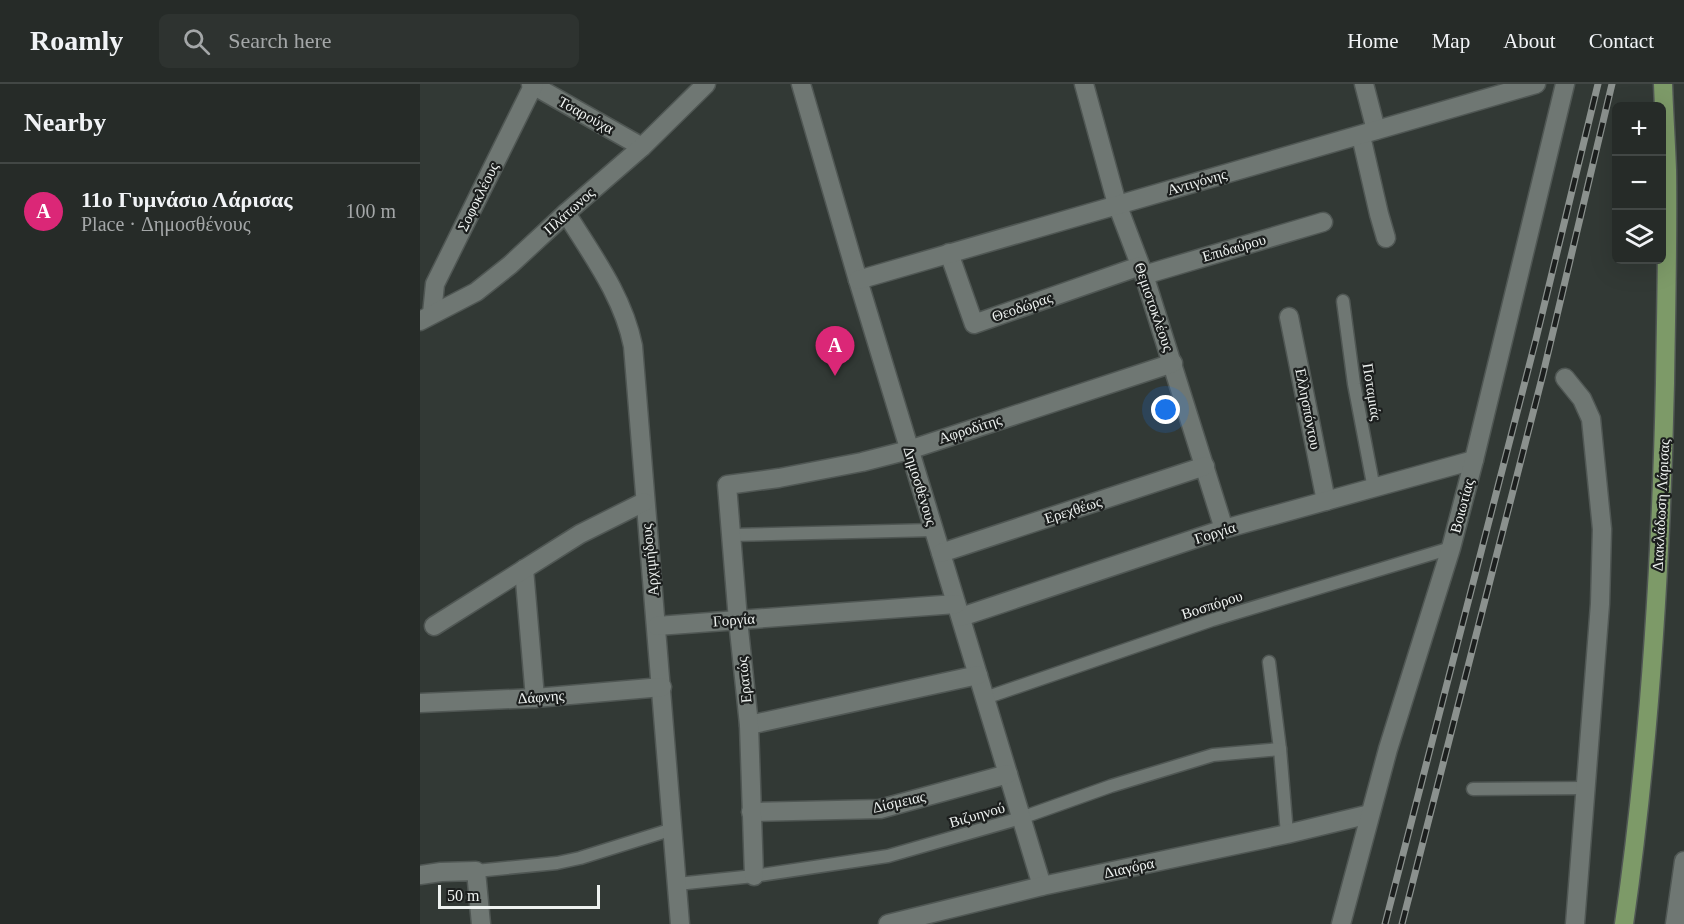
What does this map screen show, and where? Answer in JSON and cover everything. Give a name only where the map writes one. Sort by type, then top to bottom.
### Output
[{"type":"main road","name":"Διακλάδωση Λάρισας","points":[[1624,924],[1639,815],[1646,737],[1661,506],[1667,257],[1667,170],[1663,86]]},
{"type":"street","name":"Τσαρούχα","points":[[533,84],[642,147]]},
{"type":"street","name":"Σοφοκλέους","points":[[426,317],[435,284],[533,84]]},
{"type":"street","name":"Πλάτωνος","points":[[426,317],[483,287],[510,265],[642,147],[706,84]]},
{"type":"street","name":"Δημοσθένους","points":[[801,84],[933,530],[1042,886]]},
{"type":"street","name":"Θεμιστοκλέους","points":[[1084,84],[1117,204],[1173,363],[1224,529]]},
{"type":"street","points":[[1364,84],[1378,214],[1386,238]]},
{"type":"street","name":"Αντιγόνης","points":[[858,280],[1536,84]]},
{"type":"street","name":"Βοιωτίας","points":[[1341,924],[1388,749],[1451,548],[1565,84]]},
{"type":"street","name":"Αρχιμήδους","points":[[566,213],[618,299],[633,346],[680,924]]},
{"type":"street","name":"Επιδαύρου","points":[[1142,270],[1323,222]]},
{"type":"street","name":"Θεοδώρας","points":[[949,254],[974,324],[1142,270]]},
{"type":"street","name":"Ελλησπόντου","points":[[1289,317],[1326,501]]},
{"type":"street","name":"Αφροδίτης","points":[[727,485],[828,470],[909,450],[1173,363]]},
{"type":"street","points":[[1565,378],[1582,399],[1591,419],[1602,529],[1600,604],[1575,924]]},
{"type":"street","name":"Γοργία","points":[[657,626],[958,610],[1091,575],[1224,529],[1474,460]]},
{"type":"street","name":"Ερεχθέως","points":[[940,553],[1205,466]]},
{"type":"street","name":"Ερατώς","points":[[727,485],[749,725],[754,876]]},
{"type":"street","points":[[434,626],[580,534],[644,502]]},
{"type":"street","points":[[524,569],[535,698]]},
{"type":"street","points":[[749,725],[978,675]]},
{"type":"street","name":"Δάφνης","points":[[420,703],[535,698],[662,687]]},
{"type":"street","name":"Δίσμειας","points":[[751,812],[880,809],[1008,774]]},
{"type":"street","name":"Διαγόρα","points":[[888,924],[1042,886],[1370,814]]},
{"type":"street","points":[[1675,924],[1684,861]]},
{"type":"street","points":[[420,875],[476,871],[481,924]]},
{"type":"lane","name":"Ποταμιάς","points":[[1343,301],[1354,384],[1374,489]]},
{"type":"lane","points":[[731,535],[933,530]]},
{"type":"lane","name":"Βοσπόρου","points":[[985,698],[1212,620],[1451,548]]},
{"type":"lane","points":[[1269,663],[1280,749],[1287,834]]},
{"type":"lane","name":"Βιζυηνού","points":[[677,884],[754,876],[888,856],[1021,818],[1111,786],[1213,755],[1280,749]]},
{"type":"lane","points":[[1473,789],[1586,788]]},
{"type":"lane","points":[[476,871],[580,858],[673,830]]},
{"type":"railway","points":[[1385,924],[1536,339],[1598,84]]},
{"type":"railway","points":[[1402,924],[1543,374],[1612,84]]},
{"type":"place","name":"11ο Γυμνάσιο Λάρισας","points":[[835,376]]}]
